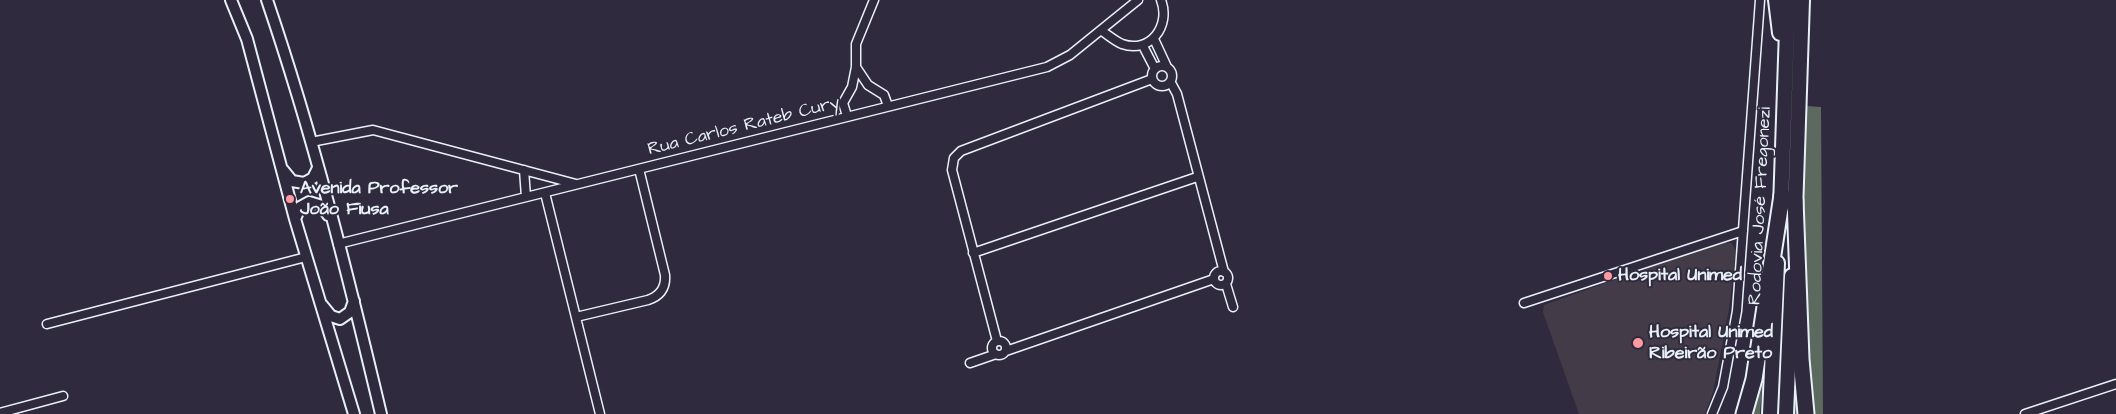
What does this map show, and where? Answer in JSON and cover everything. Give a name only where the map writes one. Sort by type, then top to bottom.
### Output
[{"type":"highway","points":[[1776,0],[1785,81]]},
{"type":"highway","name":"Rodovia José Fregonezi","points":[[1786,414],[1788,197],[1785,81],[1788,0]]},
{"type":"highway","name":"Rodovia José Fregonezi","points":[[1770,414],[1802,0]]},
{"type":"highway","points":[[1744,414],[1754,378],[1788,197]]},
{"type":"highway","points":[[1788,197],[1806,414]]},
{"type":"street","points":[[231,0],[247,39],[306,258],[354,414]]},
{"type":"street","points":[[267,0],[294,80],[354,300],[381,414]]},
{"type":"street","points":[[847,116],[844,103],[852,87],[856,67],[856,44],[874,0]]},
{"type":"street","name":"Rua Carlos Rateb Cury","points":[[338,244],[1046,68],[1070,55],[1138,0]]},
{"type":"street","points":[[1102,31],[1121,44],[1142,46],[1154,39],[1161,27],[1165,14],[1161,0]]},
{"type":"street","points":[[1712,414],[1723,386],[1737,312],[1760,0]]},
{"type":"street","points":[[1154,39],[1172,74],[1171,83],[1177,94],[1197,178],[1224,272],[1228,277],[1226,284],[1233,307]]},
{"type":"street","points":[[1142,46],[1155,69]]},
{"type":"street","points":[[1152,79],[1155,69],[1160,66],[1167,67]]},
{"type":"street","points":[[856,67],[868,85],[884,95],[888,106]]},
{"type":"street","points":[[1152,79],[1159,86],[1171,83]]},
{"type":"street","points":[[996,354],[992,349],[997,341],[952,170],[954,158],[961,151],[1152,79]]},
{"type":"street","points":[[852,87],[868,85]]},
{"type":"street","points":[[311,142],[373,130],[578,184]]},
{"type":"street","points":[[283,170],[292,181],[304,183],[313,178],[318,168]]},
{"type":"street","points":[[576,317],[648,300],[657,296],[663,289],[665,276],[639,169]]},
{"type":"street","points":[[524,170],[526,197]]},
{"type":"street","points":[[973,253],[1197,178]]},
{"type":"street","points":[[545,192],[600,414]]},
{"type":"street","points":[[295,219],[300,207],[308,202],[322,206],[332,220]]},
{"type":"street","points":[[1524,303],[1744,231]]},
{"type":"street","points":[[47,324],[306,258]]},
{"type":"street","points":[[1214,279],[1216,273],[1224,272]]},
{"type":"street","points":[[1214,279],[1218,285],[1226,284]]},
{"type":"street","points":[[970,362],[996,354],[1001,355],[1006,351],[1214,279]]},
{"type":"street","points":[[318,300],[331,316],[340,318],[350,312],[354,300]]},
{"type":"street","points":[[997,341],[1004,342],[1006,351]]},
{"type":"street","points":[[2025,414],[2116,384]]},
{"type":"street","points":[[0,413],[63,396]]},
{"type":"shaded area","name":"Hospital Unimed Ribeirão Preto","points":[[1721,242],[1731,243],[1736,250],[1729,309],[1713,392],[1705,414],[1579,414],[1543,312],[1544,305]]},
{"type":"green space","points":[[1807,106],[1821,107],[1823,414],[1809,414],[1802,198]]},
{"type":"green space","points":[[1764,359],[1760,414],[1749,414]]},
{"type":"green space","points":[[1797,388],[1800,414],[1793,414],[1794,391]]},
{"type":"place","name":"Avenida Professor João Fiusa","points":[[290,199]]},
{"type":"place","name":"Hospital Unimed","points":[[1608,276]]},
{"type":"place","name":"Hospital Unimed Ribeirão Preto","points":[[1638,343]]}]
